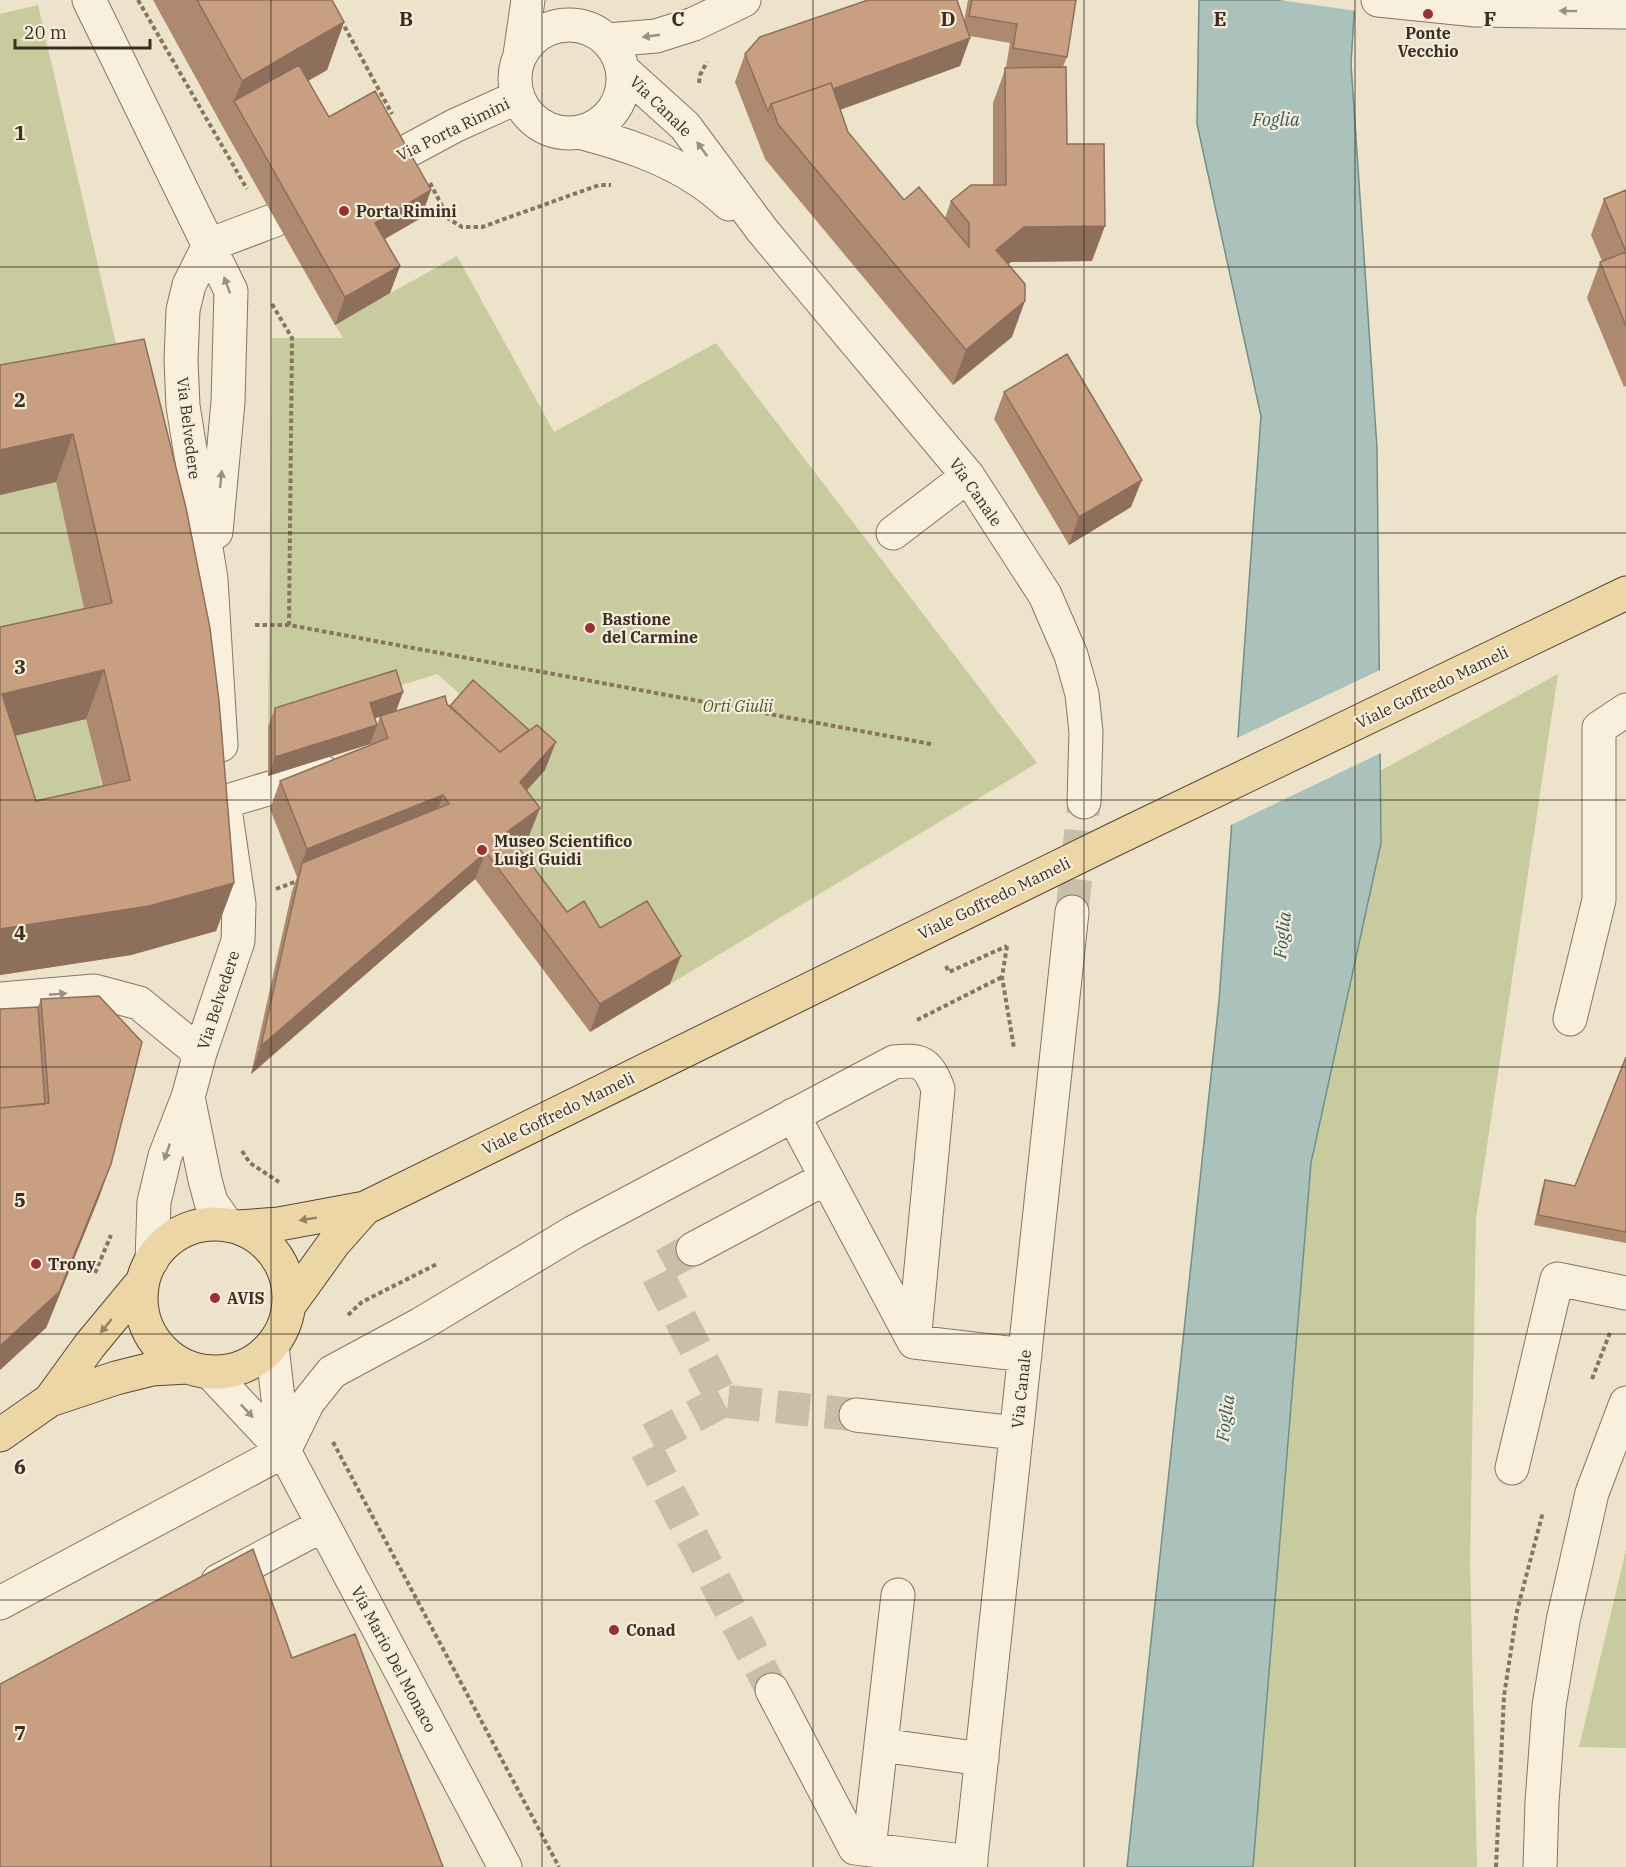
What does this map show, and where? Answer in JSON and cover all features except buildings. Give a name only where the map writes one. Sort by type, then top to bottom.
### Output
[{"type":"main road","name":"Viale Goffredo Mameli","points":[[51,1400],[165,1243],[184,1231],[205,1224],[233,1226],[279,1224],[365,1208],[1115,839],[1626,593]]},
{"type":"main road","name":"Viale Goffredo Mameli","points":[[0,1435],[51,1400],[116,1378],[152,1369],[233,1370],[254,1361],[272,1346],[284,1326],[290,1304],[334,1243],[365,1208]]},
{"type":"main road","name":"Viale Goffredo Mameli","points":[[233,1226],[260,1238],[277,1256],[287,1279],[290,1304]]},
{"type":"main road","points":[[147,1270],[141,1301],[145,1322],[154,1341],[169,1356],[199,1369]]},
{"type":"street","name":"Via Porta Rimini","points":[[528,0],[516,69],[515,83],[518,97],[527,114],[542,125],[560,132],[579,132]]},
{"type":"street","points":[[520,55],[530,41],[543,31],[559,25],[594,23],[656,36],[694,24],[744,0]]},
{"type":"street","points":[[1378,0],[1476,10],[1626,12]]},
{"type":"street","name":"Via Belvedere","points":[[96,14],[231,291],[228,402],[211,579]]},
{"type":"street","points":[[579,132],[594,127],[608,117],[618,103],[623,87],[623,70],[618,54],[594,23]]},
{"type":"street","name":"Via Canale","points":[[623,70],[685,126],[762,230],[968,477],[1045,595],[1071,655],[1082,693],[1086,732],[1084,802]]},
{"type":"street","name":"Via Porta Rimini","points":[[389,161],[454,126],[518,97]]},
{"type":"street","name":"Via Canale","points":[[579,132],[657,157],[700,181],[762,230]]},
{"type":"street","points":[[209,245],[276,220]]},
{"type":"street","name":"Via Belvedere","points":[[147,1270],[154,1202],[165,1156],[188,1098],[200,1053],[238,941],[239,904],[224,802],[211,579],[183,406],[181,360],[185,302],[189,285],[209,245]]},
{"type":"street","points":[[893,533],[968,477]]},
{"type":"street","points":[[1570,1019],[1599,900],[1599,728],[1626,710]]},
{"type":"street","points":[[224,802],[348,764]]},
{"type":"street","name":"Via Canale","points":[[971,1865],[1072,912]]},
{"type":"street","points":[[0,999],[94,991],[139,1003],[200,1053]]},
{"type":"street","points":[[0,1603],[284,1451],[308,1402],[332,1372],[421,1324],[574,1232],[894,1062],[913,1060],[931,1071],[938,1089],[914,1342]]},
{"type":"street","name":"Via Belvedere","points":[[188,1098],[205,1180],[212,1202],[233,1226]]},
{"type":"street","points":[[793,1115],[914,1342]]},
{"type":"street","points":[[693,1249],[826,1178]]},
{"type":"street","points":[[1512,1468],[1557,1279],[1626,1293]]},
{"type":"street","points":[[914,1342],[1025,1355]]},
{"type":"street","name":"Via Mario Del Monaco","points":[[272,1346],[284,1451]]},
{"type":"street","name":"Via Mario Del Monaco","points":[[199,1369],[284,1451],[505,1867]]},
{"type":"street","points":[[1540,1867],[1549,1706],[1563,1621],[1592,1494],[1626,1403]]},
{"type":"street","points":[[856,1415],[1016,1433]]},
{"type":"street","points":[[189,1596],[323,1525]]},
{"type":"street","points":[[869,1849],[898,1595]]},
{"type":"street","points":[[772,1690],[855,1848],[971,1865]]},
{"type":"street","points":[[881,1745],[982,1759]]},
{"type":"path","points":[[138,0],[252,197]]},
{"type":"path","points":[[336,10],[396,120]]},
{"type":"path","points":[[699,91],[700,75],[710,56]]},
{"type":"path","points":[[425,175],[449,219],[462,227],[482,227],[599,185],[619,185]]},
{"type":"path","points":[[231,291],[274,305],[292,338],[289,625]]},
{"type":"path","points":[[215,628],[269,624],[289,625],[931,744]]},
{"type":"path","points":[[239,904],[302,879]]},
{"type":"path","points":[[942,959],[949,972],[1007,946]]},
{"type":"path","points":[[239,1146],[250,1163],[278,1182],[289,1185]]},
{"type":"path","points":[[91,1283],[114,1226]]},
{"type":"path","points":[[332,1441],[559,1867]]},
{"type":"green space","points":[[38,5],[126,387],[0,411],[0,14]]},
{"type":"green space","name":"Orti Giulii","points":[[457,256],[554,432],[716,343],[1037,763],[670,984],[590,956],[497,860],[527,753],[437,674],[268,727],[272,338],[343,338],[335,324]]},
{"type":"green space","points":[[56,482],[94,651],[0,671],[0,495]]},
{"type":"green space","points":[[1558,674],[1476,1219],[1470,1562],[1477,1867],[1253,1867],[1311,1163],[1381,843],[1380,771]]},
{"type":"green space","points":[[86,719],[113,829],[18,849],[0,739]]},
{"type":"green space","points":[[1626,1550],[1626,1748],[1579,1747]]},
{"type":"water","name":"Foglia","points":[[1199,0],[1355,0],[1351,64],[1377,448],[1381,843],[1311,1163],[1253,1867],[1127,1867],[1219,1001],[1261,416],[1197,124]]},
{"type":"pier","points":[[1279,0],[1358,0],[1357,11]]},
{"type":"pier","points":[[1382,669],[1383,752],[1229,826],[1235,739]]},
{"type":"tunnel","points":[[1072,912],[1084,802]]},
{"type":"tunnel","points":[[693,1249],[655,1270],[723,1401],[856,1415]]},
{"type":"tunnel","points":[[723,1401],[643,1443],[772,1690]]},
{"type":"place","name":"Ponte Vecchio","points":[[1428,14]]},
{"type":"place","name":"Porta Rimini","points":[[344,211]]},
{"type":"place","name":"Bastione del Carmine","points":[[590,628]]},
{"type":"place","name":"Museo Scientifico Luigi Guidi","points":[[482,850]]},
{"type":"place","name":"Trony","points":[[36,1264]]},
{"type":"place","name":"AVIS","points":[[215,1298]]},
{"type":"place","name":"Conad","points":[[614,1630]]}]
